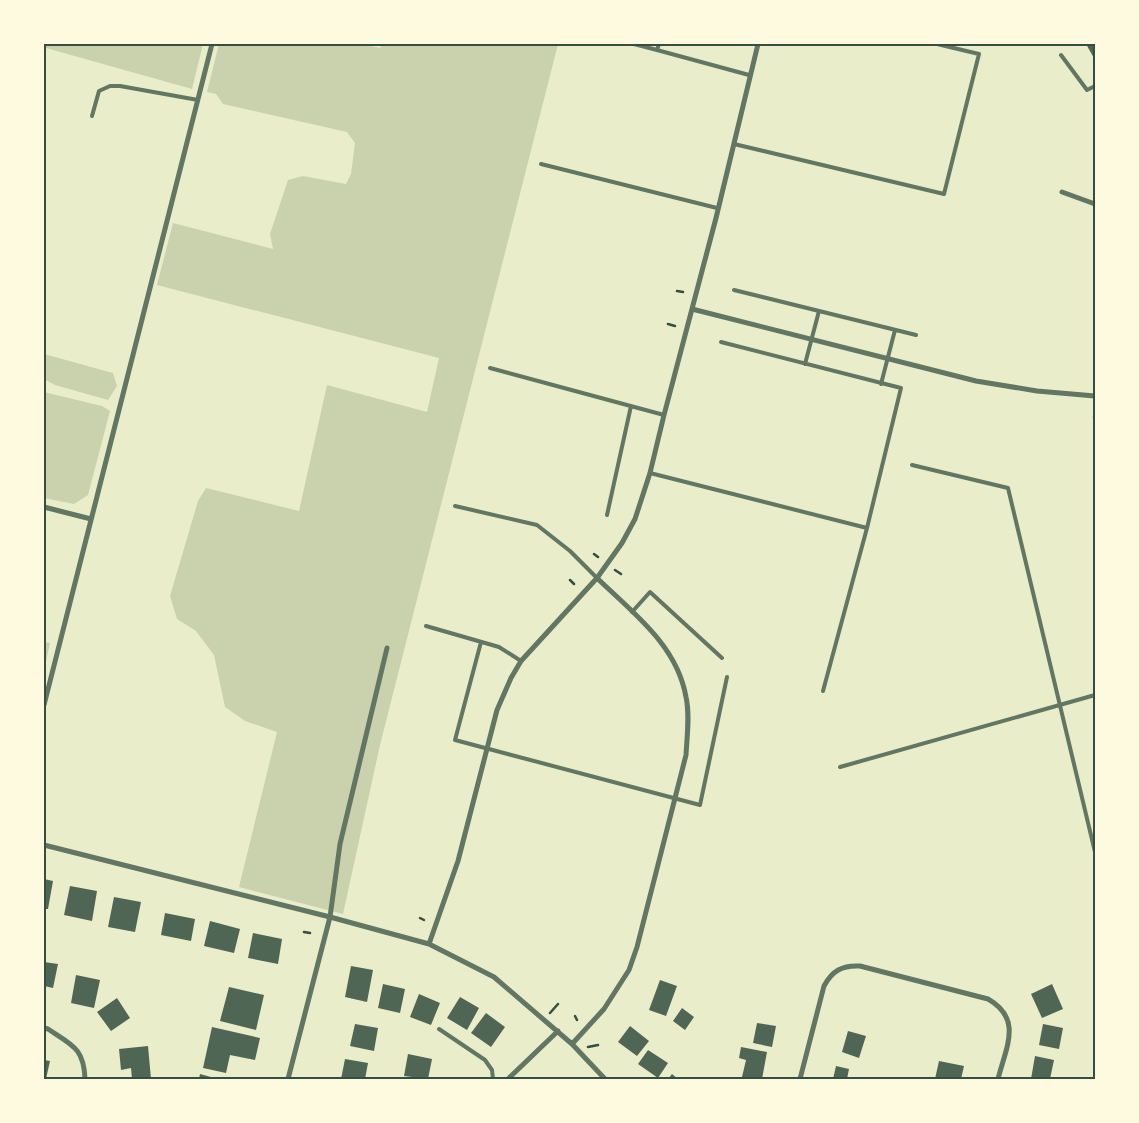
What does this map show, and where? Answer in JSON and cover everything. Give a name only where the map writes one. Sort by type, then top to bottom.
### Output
[{"type":"street","points":[[44,705],[212,44]]},
{"type":"street","points":[[429,944],[458,861],[497,710],[511,678],[521,661],[597,578],[622,543],[636,519],[650,473],[758,44]]},
{"type":"street","points":[[1062,192],[1095,204]]},
{"type":"street","points":[[692,309],[976,381],[1037,391],[1095,396]]},
{"type":"street","points":[[44,506],[91,519]]},
{"type":"street","points":[[572,1044],[604,1009],[629,970],[637,947],[686,755],[688,732],[687,698],[681,676],[670,654],[655,634],[597,578]]},
{"type":"street","points":[[288,1079],[330,917],[340,844],[386,648]]},
{"type":"street","points":[[44,845],[198,883],[429,944],[494,977],[558,1031],[605,1079]]},
{"type":"street","points":[[800,1079],[824,986],[830,976],[839,969],[849,966],[860,966],[988,1000],[999,1006],[1007,1015],[1010,1028],[998,1079]]},
{"type":"street","points":[[44,1028],[78,1049],[85,1067],[85,1079]]},
{"type":"street","points":[[508,1079],[558,1031]]},
{"type":"lane","points":[[634,44],[749,75]]},
{"type":"lane","points":[[658,50],[659,44]]},
{"type":"lane","points":[[734,144],[944,194],[979,54],[937,44]]},
{"type":"lane","points":[[1061,55],[1087,90],[1095,86]]},
{"type":"lane","points":[[92,116],[100,91],[110,86],[120,86],[198,100]]},
{"type":"lane","points":[[541,164],[717,208]]},
{"type":"lane","points":[[734,290],[916,335]]},
{"type":"lane","points":[[805,364],[819,311]]},
{"type":"lane","points":[[881,384],[895,330]]},
{"type":"lane","points":[[721,342],[901,388],[867,528],[823,691]]},
{"type":"lane","points":[[490,368],[664,415]]},
{"type":"lane","points":[[607,515],[631,406]]},
{"type":"lane","points":[[912,465],[1008,488],[1095,852]]},
{"type":"lane","points":[[650,473],[867,528]]},
{"type":"lane","points":[[455,506],[536,525],[570,551],[597,578]]},
{"type":"lane","points":[[632,612],[650,592],[722,658]]},
{"type":"lane","points":[[426,626],[499,647],[521,661]]},
{"type":"lane","points":[[480,642],[455,740],[700,804],[726,677]]},
{"type":"lane","points":[[840,767],[1095,695]]},
{"type":"lane","points":[[439,1029],[489,1064],[493,1079]]},
{"type":"path","points":[[677,291],[682,292]]},
{"type":"path","points":[[668,324],[675,326]]},
{"type":"path","points":[[594,554],[598,557]]},
{"type":"path","points":[[615,570],[621,574]]},
{"type":"path","points":[[570,580],[574,584]]},
{"type":"path","points":[[420,918],[424,920]]},
{"type":"path","points":[[304,932],[310,933]]},
{"type":"path","points":[[550,1013],[558,1004]]},
{"type":"path","points":[[575,1016],[577,1020]]},
{"type":"path","points":[[588,1047],[598,1045]]},
{"type":"green space","points":[[44,44],[203,44],[192,89],[46,48],[44,57]]},
{"type":"green space","points":[[219,44],[362,44],[380,48],[382,44],[558,44],[380,745],[343,914],[239,887],[277,732],[245,721],[225,707],[214,655],[196,631],[177,619],[170,596],[198,501],[206,488],[299,511],[327,385],[427,412],[439,358],[157,285],[173,223],[273,249],[270,234],[288,180],[303,176],[346,184],[351,174],[355,143],[347,132],[223,104],[216,94],[207,92]]},
{"type":"green space","points":[[44,354],[113,373],[117,386],[108,400],[55,385],[44,379]]},
{"type":"green space","points":[[44,392],[102,406],[110,411],[88,495],[74,504],[44,498]]},
{"type":"green space","points":[[44,642],[50,643],[44,671]]},
{"type":"building","points":[[1086,44],[1095,44],[1095,60]]},
{"type":"building","points":[[44,879],[53,881],[48,909],[44,909]]},
{"type":"building","points":[[70,886],[97,891],[92,921],[64,915]]},
{"type":"building","points":[[114,897],[141,902],[135,932],[108,927]]},
{"type":"building","points":[[165,913],[195,919],[191,941],[161,935]]},
{"type":"building","points":[[210,921],[240,929],[234,953],[204,946]]},
{"type":"building","points":[[253,933],[282,939],[278,964],[248,958]]},
{"type":"building","points":[[44,962],[58,964],[53,988],[44,986]]},
{"type":"building","points":[[351,966],[373,970],[367,1002],[345,997]]},
{"type":"building","points":[[76,975],[100,980],[94,1008],[71,1003]]},
{"type":"building","points":[[660,980],[677,986],[666,1016],[649,1010]]},
{"type":"building","points":[[383,984],[405,989],[400,1013],[378,1008]]},
{"type":"building","points":[[1052,984],[1063,1009],[1042,1018],[1031,994]]},
{"type":"building","points":[[229,987],[264,995],[256,1030],[220,1021]]},
{"type":"building","points":[[419,994],[440,1003],[431,1025],[410,1017]]},
{"type":"building","points":[[460,997],[479,1008],[467,1030],[447,1018]]},
{"type":"building","points":[[117,998],[130,1018],[111,1031],[97,1012]]},
{"type":"building","points":[[682,1008],[694,1017],[685,1030],[673,1021]]},
{"type":"building","points":[[486,1013],[505,1027],[491,1047],[471,1033]]},
{"type":"building","points":[[757,1023],[776,1026],[772,1047],[753,1043]]},
{"type":"building","points":[[355,1024],[378,1028],[374,1051],[350,1046]]},
{"type":"building","points":[[1043,1024],[1063,1028],[1059,1049],[1039,1045]]},
{"type":"building","points":[[630,1026],[649,1041],[637,1056],[618,1042]]},
{"type":"building","points":[[212,1027],[260,1038],[255,1060],[230,1055],[226,1073],[203,1068]]},
{"type":"building","points":[[848,1031],[866,1036],[859,1058],[842,1052]]},
{"type":"building","points":[[148,1046],[151,1079],[132,1079],[131,1068],[121,1070],[119,1049]]},
{"type":"building","points":[[741,1047],[767,1052],[762,1079],[742,1077],[746,1060],[739,1058]]},
{"type":"building","points":[[648,1050],[668,1063],[658,1078],[638,1064]]},
{"type":"building","points":[[408,1054],[432,1059],[428,1079],[404,1076]]},
{"type":"building","points":[[1035,1056],[1054,1060],[1050,1079],[1031,1079]]},
{"type":"building","points":[[345,1059],[368,1063],[365,1079],[341,1079]]},
{"type":"building","points":[[44,1060],[50,1061],[46,1079],[44,1079]]},
{"type":"building","points":[[939,1061],[964,1066],[961,1079],[935,1079]]},
{"type":"building","points":[[836,1066],[849,1069],[847,1079],[833,1079]]},
{"type":"building","points":[[200,1074],[218,1079],[199,1079]]},
{"type":"building","points":[[672,1074],[678,1079],[668,1079]]}]
